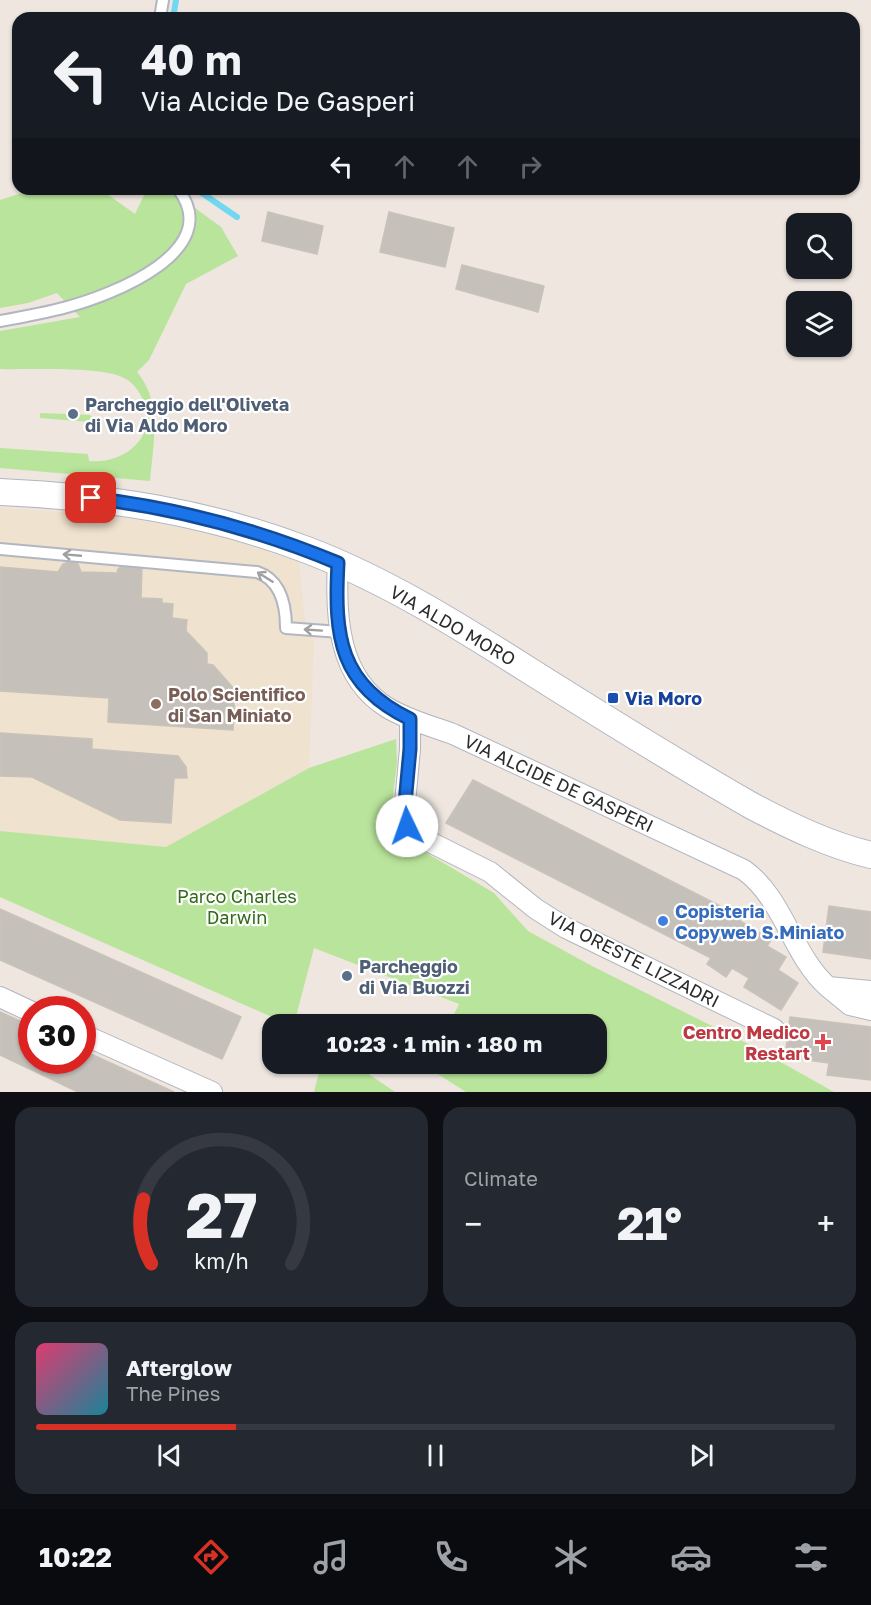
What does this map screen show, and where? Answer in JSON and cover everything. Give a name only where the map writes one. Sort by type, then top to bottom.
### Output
[{"type":"street","name":"VIA ALDO MORO","points":[[0,492],[91,498],[145,505],[183,513],[279,540],[338,563],[440,615],[752,806],[824,840],[871,855]]},
{"type":"street","name":"VIA ALCIDE DE GASPERI","points":[[338,563],[340,632],[349,664],[363,686],[387,708],[410,719],[453,734],[744,870],[761,886],[810,966],[828,987],[850,1005],[871,1010]]},
{"type":"street","name":"VIA ORESTE LIZZADRI","points":[[410,719],[410,749],[404,814],[407,826],[414,834],[484,868],[536,909],[566,928],[774,1029]]},
{"type":"street","points":[[828,987],[871,991]]},
{"type":"street","points":[[0,998],[18,1006]]},
{"type":"street","points":[[96,1040],[212,1092]]},
{"type":"lane","points":[[0,321],[42,313],[97,298],[133,281],[165,261],[184,240],[190,225],[188,207],[181,195]]},
{"type":"lane","points":[[0,549],[250,570],[264,574],[277,587],[285,608],[286,628],[340,632]]},
{"type":"shaded area","name":"Polo Scientifico di San Miniato","points":[[0,508],[90,514],[145,521],[220,536],[299,562],[306,629],[314,640],[309,768],[166,847],[0,831]]},
{"type":"green space","points":[[15,195],[108,195],[135,214],[144,195],[177,195],[221,227],[238,256],[186,284],[149,360],[137,372],[145,384],[153,410],[154,438],[150,481],[0,468],[0,448],[88,454],[89,461],[116,458],[128,452],[137,443],[144,433],[147,421],[146,408],[137,389],[132,383],[114,374],[65,369],[0,369],[0,331],[80,317],[57,293],[28,303],[0,308],[0,200]]},
{"type":"green space","points":[[40,413],[90,415],[94,419],[90,422],[40,418]]},
{"type":"green space","name":"Parco Charles Darwin","points":[[396,739],[397,762],[390,821],[398,836],[494,893],[528,931],[592,966],[754,1047],[834,1092],[466,1092],[438,1074],[607,1074],[607,1014],[454,1014],[459,1004],[314,948],[297,1014],[265,1014],[0,897],[0,831],[166,847],[309,768]]},
{"type":"green space","points":[[318,1074],[369,1074],[395,1092],[314,1092]]},
{"type":"building","points":[[268,212],[323,226],[317,254],[262,241]]},
{"type":"building","points":[[389,212],[454,228],[445,267],[380,252]]},
{"type":"building","points":[[462,265],[544,286],[538,312],[456,289]]},
{"type":"building","points":[[71,561],[78,564],[81,572],[117,573],[118,569],[125,564],[142,565],[141,598],[162,599],[162,603],[173,604],[172,618],[187,620],[186,631],[207,653],[207,664],[213,665],[235,690],[233,730],[108,722],[109,698],[0,691],[0,567],[58,572],[63,564]]},
{"type":"building","points":[[0,733],[92,739],[92,749],[178,756],[186,767],[187,778],[174,778],[171,823],[120,820],[32,777],[0,776]]},
{"type":"building","points":[[473,780],[742,917],[740,921],[771,940],[767,946],[786,957],[778,970],[798,983],[781,1010],[744,987],[749,978],[732,968],[726,977],[707,964],[711,958],[446,823]]},
{"type":"building","points":[[829,906],[871,912],[871,959],[823,952]]},
{"type":"building","points":[[0,909],[241,1017],[222,1059],[96,1003],[96,996],[81,996],[0,960]]},
{"type":"building","points":[[0,1012],[18,1020],[18,1064],[0,1055]]},
{"type":"building","points":[[790,1017],[871,1027],[871,1080],[827,1075],[829,1063],[785,1057]]},
{"type":"building","points":[[96,1056],[174,1092],[78,1092],[40,1074],[96,1074]]},
{"type":"waterway","points":[[174,12],[176,0]]},
{"type":"waterway","points":[[205,195],[237,217]]},
{"type":"place","name":"Parcheggio dell'Oliveta di Via Aldo Moro","points":[[73,414]]},
{"type":"place","name":"Via Moro","points":[[613,698]]},
{"type":"place","name":"Polo Scientifico di San Miniato","points":[[156,704]]},
{"type":"place","name":"Copisteria Copyweb S.Miniato","points":[[663,921]]},
{"type":"place","name":"Parcheggio di Via Buozzi","points":[[347,976]]},
{"type":"place","name":"Centro Medico Restart","points":[[823,1042]]},
{"type":"route","points":[[91,498],[145,505],[229,525],[308,550],[338,563],[340,632],[349,664],[368,693],[387,708],[410,719],[410,749],[404,814],[407,826]]}]
